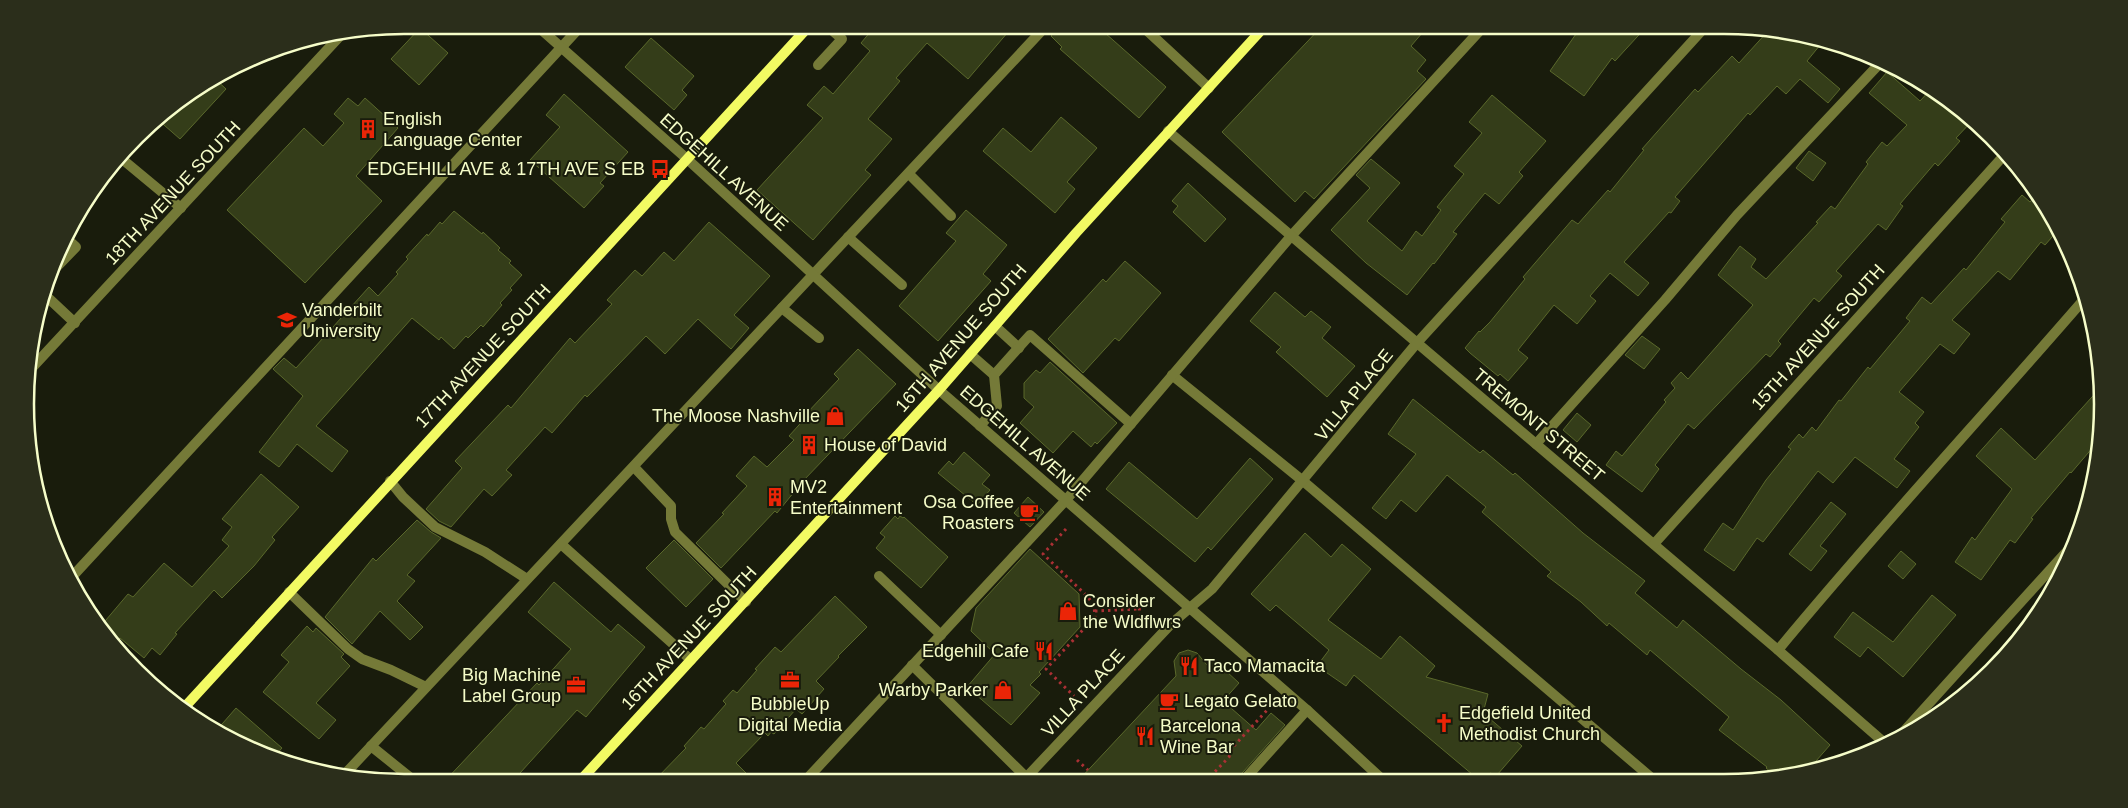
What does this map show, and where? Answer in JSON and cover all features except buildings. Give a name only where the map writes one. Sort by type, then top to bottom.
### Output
[{"type":"main road","name":"17TH AVENUE SOUTH","points":[[187,704],[802,34]]},
{"type":"main road","name":"16TH AVENUE SOUTH","points":[[586,774],[939,390],[1168,131],[1258,34]]},
{"type":"street","name":"EDGEHILL AVENUE","points":[[546,34],[686,158],[939,390],[1307,710],[1376,774]]},
{"type":"street","points":[[75,574],[573,34]]},
{"type":"street","points":[[818,65],[842,39],[836,34]]},
{"type":"street","points":[[349,770],[1039,34]]},
{"type":"street","points":[[1151,34],[1209,88]]},
{"type":"street","points":[[811,774],[1066,500],[1292,235],[1476,34]]},
{"type":"street","name":"VILLA PLACE","points":[[1029,774],[1164,631],[1212,589],[1416,344],[1699,34]]},
{"type":"street","name":"18TH AVENUE SOUTH","points":[[36,363],[336,40]]},
{"type":"street","points":[[1536,444],[1665,300],[1737,215],[1876,67]]},
{"type":"street","name":"TREMONT STREET","points":[[1168,131],[1881,739]]},
{"type":"street","name":"15TH AVENUE SOUTH","points":[[1654,544],[2001,159]]},
{"type":"street","points":[[125,161],[181,208]]},
{"type":"street","points":[[909,174],[951,216]]},
{"type":"street","points":[[848,238],[902,285]]},
{"type":"street","points":[[62,261],[76,247],[71,242]]},
{"type":"street","points":[[49,299],[75,323]]},
{"type":"street","points":[[1778,650],[1939,462],[2081,303]]},
{"type":"street","points":[[782,308],[819,338]]},
{"type":"street","points":[[995,326],[1019,348]]},
{"type":"street","points":[[994,375],[1030,335],[1131,424]]},
{"type":"street","points":[[970,354],[994,375],[997,406],[980,426]]},
{"type":"street","points":[[1172,375],[1303,481],[1647,774]]},
{"type":"street","points":[[634,467],[671,506],[671,519],[675,532],[746,602]]},
{"type":"street","points":[[390,481],[403,497],[434,527],[485,552],[527,580]]},
{"type":"street","points":[[561,544],[690,660]]},
{"type":"street","points":[[1910,724],[2060,558]]},
{"type":"street","points":[[878,576],[941,635]]},
{"type":"street","points":[[289,592],[348,649],[362,659],[391,670],[426,687]]},
{"type":"street","points":[[912,665],[1019,774]]},
{"type":"street","points":[[1249,774],[1307,710]]},
{"type":"street","points":[[371,746],[406,774]]},
{"type":"path","points":[[1066,529],[1043,554],[1088,597],[1095,611],[1091,621],[1046,669],[1074,696]]},
{"type":"path","points":[[1146,597],[1140,604],[1139,609],[1139,614],[1146,622]]},
{"type":"path","points":[[1095,611],[1139,609]]},
{"type":"path","points":[[1212,774],[1229,756],[1232,748],[1270,708]]},
{"type":"path","points":[[1077,760],[1088,770]]},
{"type":"place","name":"English Language Center","points":[[368,129]]},
{"type":"place","name":"EDGEHILL AVE & 17TH AVE S EB","points":[[660,169]]},
{"type":"place","name":"Vanderbilt University","points":[[287,320]]},
{"type":"place","name":"The Moose Nashville","points":[[835,416]]},
{"type":"place","name":"House of David","points":[[809,445]]},
{"type":"place","name":"MV2 Entertainment","points":[[775,497]]},
{"type":"place","name":"Osa Coffee Roasters","points":[[1029,512]]},
{"type":"place","name":"Consider the Wldflwrs","points":[[1068,611]]},
{"type":"place","name":"Edgehill Cafe","points":[[1044,651]]},
{"type":"place","name":"Taco Mamacita","points":[[1189,666]]},
{"type":"place","name":"BubbleUp Digital Media","points":[[790,680]]},
{"type":"place","name":"Big Machine Label Group","points":[[576,685]]},
{"type":"place","name":"Warby Parker","points":[[1003,690]]},
{"type":"place","name":"Legato Gelato","points":[[1169,701]]},
{"type":"place","name":"Edgefield United Methodist Church","points":[[1444,723]]},
{"type":"place","name":"Barcelona Wine Bar","points":[[1145,736]]}]
